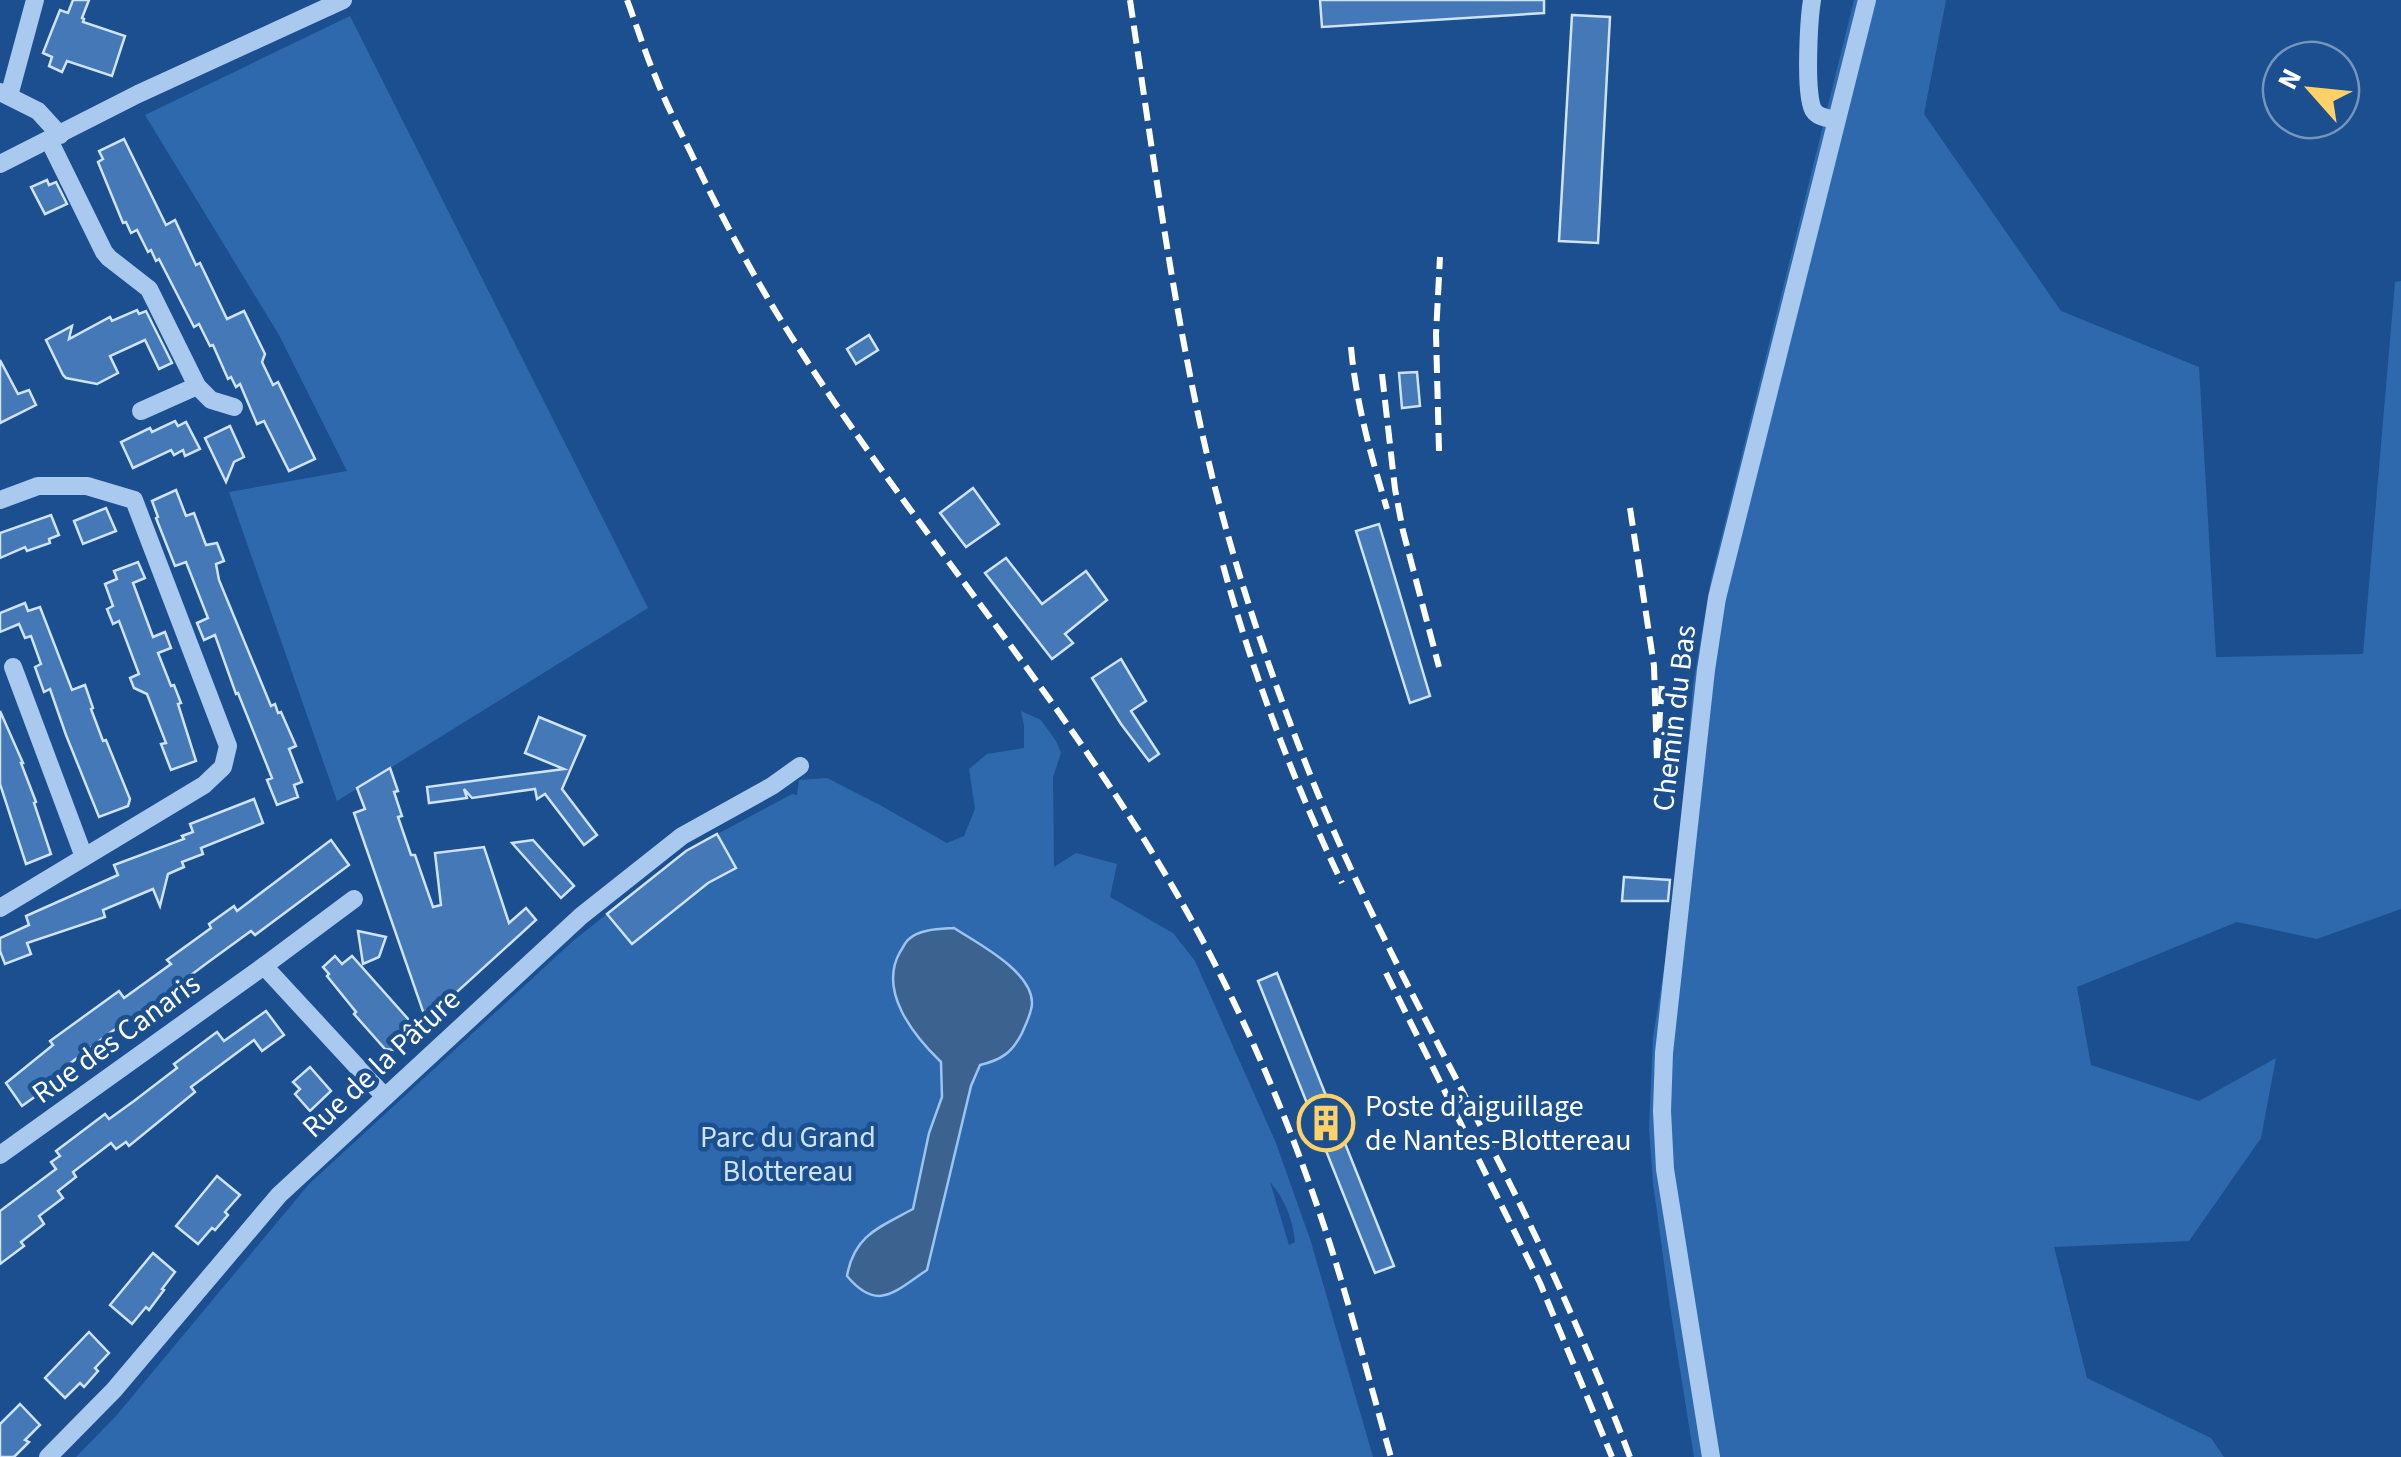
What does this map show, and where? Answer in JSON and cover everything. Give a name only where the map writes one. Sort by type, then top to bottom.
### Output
[{"type":"street","points":[[35,0],[4,94],[38,112],[55,138],[104,252],[149,289],[197,386],[212,400],[234,408]]},
{"type":"street","points":[[0,164],[138,94],[343,0]]},
{"type":"street","points":[[1812,0],[1810,102],[1820,116],[1836,120]]},
{"type":"street","name":"Chemin du Bas","points":[[1712,1457],[1665,1169],[1664,1053],[1717,598],[1867,0]]},
{"type":"street","points":[[141,411],[197,386]]},
{"type":"street","points":[[0,500],[38,486],[87,486],[134,500],[228,746],[223,766],[204,785],[0,908]]},
{"type":"street","points":[[13,667],[84,857]]},
{"type":"street","name":"Rue de la Pâture","points":[[48,1457],[114,1390],[278,1194],[624,881],[682,836],[800,766]]},
{"type":"street","name":"Rue des Canaris","points":[[0,1155],[354,899]]},
{"type":"street","points":[[264,966],[385,1096]]},
{"type":"green space","points":[[1854,0],[1946,0],[1924,114],[2061,311],[2199,367],[2216,657],[2363,654],[2395,282],[2401,281],[2401,909],[2317,939],[2237,922],[2077,987],[2091,1065],[2199,1101],[2276,1058],[2261,1138],[2189,1241],[2054,1247],[2087,1378],[2211,1438],[2224,1457],[1694,1457],[1653,1183],[1649,1128],[1653,1037],[1681,832],[1693,685],[1711,579]]},
{"type":"green space","points":[[350,16],[648,608],[337,801],[229,492],[347,471],[279,335],[145,115]]},
{"type":"green space","name":"Parc du Grand Blottereau","points":[[1021,711],[1041,720],[1061,753],[1053,777],[1054,867],[1076,853],[1117,864],[1110,897],[1173,933],[1195,961],[1276,1143],[1311,1242],[1373,1457],[76,1457],[116,1416],[309,1184],[573,941],[686,851],[792,794],[797,795],[799,780],[827,778],[947,843],[964,836],[975,809],[969,769],[987,754],[1024,748]],"holes":[[[1270,1182],[1284,1203],[1292,1226],[1295,1242],[1289,1245]]]},
{"type":"shaded area","points":[[954,928],[1013,969],[1030,991],[1031,1010],[1014,1046],[1000,1058],[980,1065],[971,1086],[927,1270],[896,1291],[877,1296],[868,1294],[847,1276],[850,1262],[870,1234],[913,1209],[929,1133],[942,1097],[941,1062],[902,1012],[893,982],[894,967],[905,943],[913,936]]},
{"type":"building","points":[[73,0],[89,0],[83,22],[125,36],[112,76],[67,61],[62,72],[49,66],[52,57],[43,53],[60,10],[68,13]]},
{"type":"building","points":[[1320,0],[1544,0],[1544,13],[1322,27]]},
{"type":"building","points":[[1572,15],[1610,17],[1598,243],[1559,241]]},
{"type":"building","points":[[124,139],[166,225],[175,220],[227,319],[244,311],[265,354],[262,362],[273,385],[278,382],[315,459],[289,471],[264,421],[257,424],[240,384],[236,387],[231,377],[228,379],[213,345],[210,346],[199,324],[194,327],[159,259],[156,261],[151,250],[148,252],[137,230],[131,233],[123,223],[98,162],[103,159],[99,151]]},
{"type":"building","points":[[47,180],[49,185],[56,182],[67,204],[45,214],[31,187]]},
{"type":"building","points":[[137,310],[139,314],[146,311],[172,363],[159,369],[145,340],[110,356],[118,373],[97,384],[63,375],[46,340],[72,326],[69,339],[110,317],[112,321]]},
{"type":"building","points":[[869,335],[878,350],[856,364],[847,349]]},
{"type":"building","points":[[0,360],[18,394],[29,390],[36,405],[0,423]]},
{"type":"building","points":[[1417,372],[1420,406],[1402,408],[1399,373]]},
{"type":"building","points":[[175,421],[178,426],[186,422],[200,449],[185,456],[183,450],[174,455],[171,450],[133,468],[121,442]]},
{"type":"building","points":[[230,426],[244,457],[234,462],[226,482],[205,438]]},
{"type":"building","points":[[973,488],[999,524],[966,547],[940,513]]},
{"type":"building","points":[[176,490],[186,516],[194,513],[206,545],[217,543],[224,561],[216,564],[219,580],[271,706],[275,704],[281,712],[296,746],[289,749],[302,782],[294,785],[298,797],[277,805],[267,780],[272,778],[215,635],[204,640],[197,623],[208,618],[186,562],[175,566],[156,518],[152,501]]},
{"type":"building","points":[[106,508],[116,531],[83,544],[74,521]]},
{"type":"building","points":[[51,515],[59,535],[49,539],[50,543],[27,551],[25,547],[0,558],[0,533]]},
{"type":"building","points":[[1379,524],[1430,696],[1410,703],[1356,531]]},
{"type":"building","points":[[1006,558],[1042,604],[1086,571],[1107,600],[1065,634],[1073,643],[1052,659],[985,573]]},
{"type":"building","points":[[138,562],[145,578],[133,583],[153,637],[165,632],[171,648],[158,653],[181,703],[178,704],[196,761],[171,770],[161,744],[166,743],[147,694],[134,688],[130,678],[139,674],[119,621],[113,624],[107,609],[113,606],[105,584],[117,579],[114,571]]},
{"type":"building","points":[[25,603],[28,611],[40,607],[72,690],[85,685],[103,741],[106,740],[130,799],[128,806],[99,817],[50,689],[44,692],[35,667],[41,664],[31,636],[25,638],[19,624],[0,632],[0,613]]},
{"type":"building","points":[[1121,659],[1146,701],[1131,711],[1159,754],[1149,761],[1092,678]]},
{"type":"building","points":[[0,711],[23,763],[51,854],[26,864],[0,784]]},
{"type":"building","points":[[539,717],[585,736],[562,789],[597,835],[584,845],[545,794],[537,799],[535,789],[472,798],[464,789],[467,798],[429,803],[427,787],[564,769],[525,753]]},
{"type":"building","points":[[390,768],[398,791],[394,792],[402,816],[398,817],[433,907],[441,905],[435,853],[484,847],[509,923],[526,908],[536,920],[426,1020],[354,813],[365,809],[357,788]]},
{"type":"building","points":[[254,799],[263,823],[201,848],[203,854],[182,862],[184,867],[168,874],[160,906],[153,889],[103,910],[105,917],[27,943],[31,954],[5,964],[0,938],[29,925],[26,916],[118,875],[114,865],[184,839],[182,836],[193,832],[190,824]]},
{"type":"building","points":[[717,834],[736,868],[708,883],[632,944],[607,914],[686,851]]},
{"type":"building","points":[[331,840],[349,865],[255,935],[251,931],[207,963],[183,981],[186,986],[139,1020],[136,1016],[111,1032],[68,1065],[72,1070],[22,1106],[6,1083],[53,1045],[50,1041],[119,991],[124,998],[171,964],[167,960],[211,928],[209,924],[234,906],[237,911]]},
{"type":"building","points":[[533,840],[574,886],[561,898],[512,843]]},
{"type":"building","points":[[1624,877],[1670,880],[1668,901],[1622,901]]},
{"type":"building","points":[[358,931],[386,937],[379,957],[363,964]]},
{"type":"building","points":[[335,956],[342,964],[352,956],[417,1029],[394,1050],[385,1049],[327,976],[323,967]]},
{"type":"building","name":"Poste d’aiguillage de Nantes-Blottereau","points":[[1277,973],[1394,1266],[1375,1273],[1258,981]]},
{"type":"building","points":[[266,1011],[284,1035],[262,1051],[254,1040],[191,1087],[195,1092],[129,1146],[126,1142],[116,1149],[111,1143],[73,1172],[76,1177],[58,1191],[63,1198],[39,1216],[44,1224],[0,1264],[0,1211],[56,1169],[51,1162],[60,1156],[56,1151],[105,1114],[109,1119],[134,1101],[217,1032],[224,1041]]},
{"type":"building","points":[[310,1067],[331,1091],[310,1111],[295,1094],[300,1089],[293,1082]]},
{"type":"building","points":[[217,1176],[240,1195],[225,1212],[228,1215],[198,1244],[176,1226]]},
{"type":"building","points":[[153,1253],[175,1272],[149,1310],[146,1307],[132,1324],[110,1305]]},
{"type":"building","points":[[89,1332],[109,1353],[84,1387],[80,1383],[65,1398],[45,1378]]},
{"type":"building","points":[[20,1404],[40,1425],[14,1457],[0,1457],[0,1424]]},
{"type":"railway","points":[[627,0],[673,116],[777,314],[881,469],[1115,794],[1206,947],[1269,1080],[1305,1171],[1391,1457]]},
{"type":"railway","points":[[1130,0],[1188,364],[1214,484],[1261,641],[1340,844],[1543,1253],[1630,1457]]},
{"type":"railway","points":[[1439,451],[1436,334],[1440,257]]},
{"type":"railway","points":[[1351,347],[1360,409],[1387,509]]},
{"type":"railway","points":[[1382,374],[1403,531],[1439,667]]},
{"type":"railway","points":[[1630,508],[1654,666],[1657,761],[1662,681]]},
{"type":"railway","points":[[1223,565],[1275,727],[1342,883]]},
{"type":"railway","points":[[1386,973],[1540,1283],[1612,1457]]},
{"type":"place","name":"Poste d’aiguillage de Nantes-Blottereau","points":[[1326,1123]]}]
